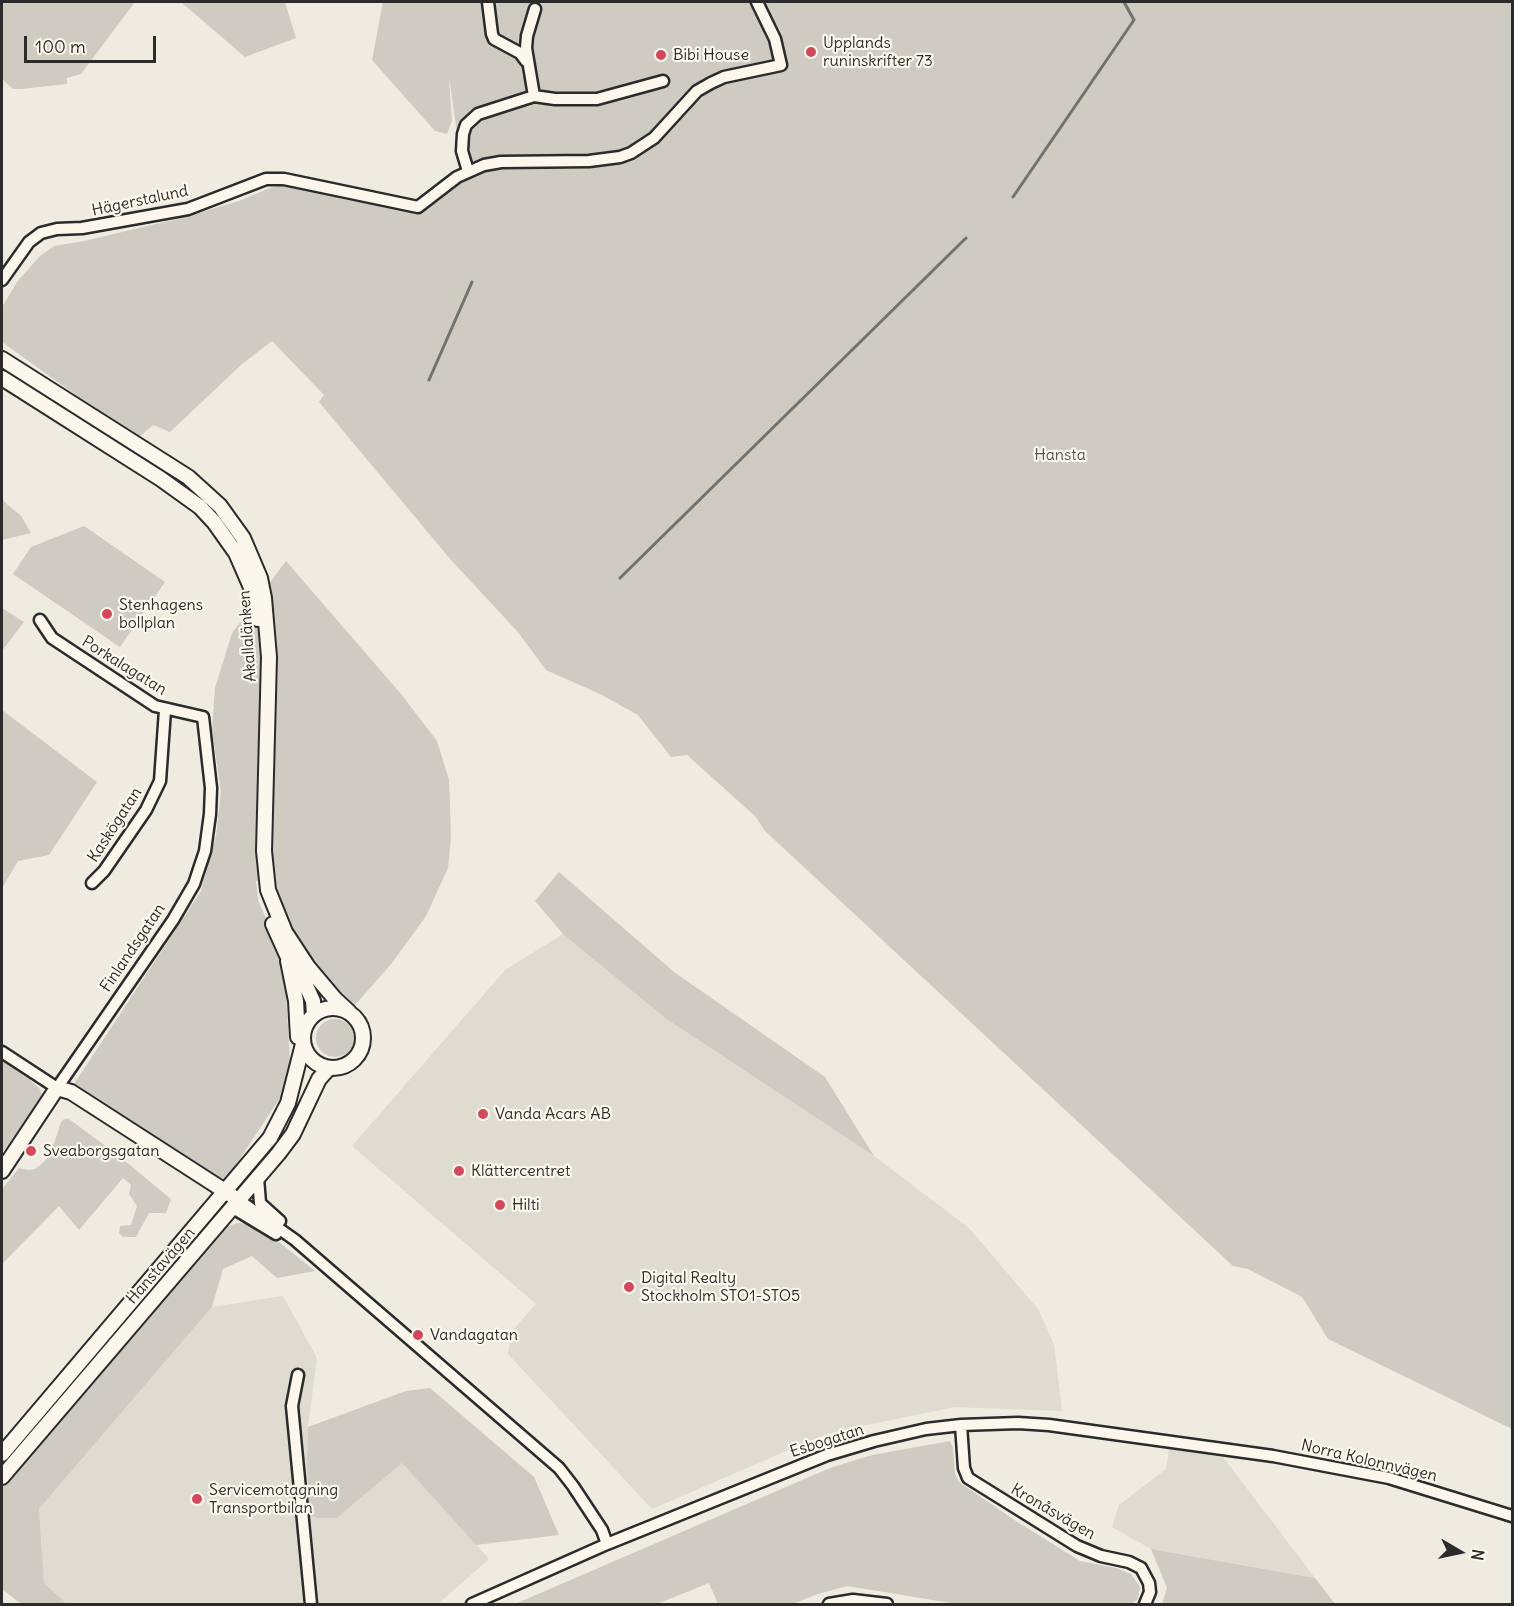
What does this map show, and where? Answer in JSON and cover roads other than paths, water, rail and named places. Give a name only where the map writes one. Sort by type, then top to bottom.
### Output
[{"type":"main road","name":"Akallalänken","points":[[2,359],[188,477],[220,506],[243,538],[260,578],[268,639],[264,851],[268,890],[285,932],[308,967],[349,1012]]},
{"type":"main road","name":"Akallalänken","points":[[2,378],[184,494],[214,522],[236,553],[253,592],[259,623],[256,861],[264,900],[287,955],[304,981],[313,1001],[314,1014]]},
{"type":"main road","points":[[287,955],[296,1001],[299,1063]]},
{"type":"main road","points":[[332,1007],[349,1012],[360,1023],[364,1037],[363,1045],[354,1060],[338,1068],[329,1068],[312,1060],[303,1044],[305,1027],[314,1014],[332,1007]]},
{"type":"main road","name":"Hanstavägen","points":[[2,1454],[270,1138],[288,1103],[303,1044]]},
{"type":"main road","name":"Hanstavägen","points":[[2,1477],[258,1178],[293,1134],[319,1079],[329,1068]]},
{"type":"main road","points":[[57,1088],[68,1100],[236,1204]]},
{"type":"main road","name":"Finlandsgatan","points":[[2,1171],[57,1088]]},
{"type":"street","points":[[488,2],[494,39],[520,53],[526,61]]},
{"type":"street","name":"Hägerstalund","points":[[2,280],[28,242],[46,231],[82,228],[188,209],[266,179],[284,179],[418,207],[457,177],[484,165],[501,162],[620,157],[643,147],[654,138],[697,92],[711,82],[781,65],[775,39],[757,2]]},
{"type":"street","points":[[534,96],[526,61],[527,36],[535,9]]},
{"type":"street","points":[[468,171],[462,143],[466,125],[478,114],[534,96],[555,99],[597,99],[663,81]]},
{"type":"street","name":"Porkalagatan","points":[[40,620],[52,638],[155,706],[203,717]]},
{"type":"street","name":"Kaskögatan","points":[[92,883],[104,871],[146,810],[160,781],[165,710]]},
{"type":"street","name":"Finlandsgatan","points":[[57,1088],[173,920],[194,884],[205,851],[210,814],[211,788],[203,717]]},
{"type":"street","points":[[2,1052],[57,1088]]},
{"type":"street","points":[[258,1178],[260,1203],[287,1227],[295,1240]]},
{"type":"street","points":[[236,1204],[295,1240],[559,1468],[596,1521],[607,1544]]},
{"type":"street","points":[[236,1204],[310,1254]]},
{"type":"street","points":[[298,1375],[292,1406],[311,1605]]},
{"type":"street","name":"Esbogatan","points":[[472,1605],[607,1544],[827,1455],[926,1429],[1018,1423],[1216,1448]]},
{"type":"street","name":"Kronåsvägen","points":[[962,1425],[964,1468],[968,1478],[1077,1546],[1101,1556],[1129,1562],[1141,1569],[1149,1583],[1150,1592],[1145,1605]]},
{"type":"street","name":"Norra Kolonnvägen","points":[[1216,1448],[1273,1456],[1389,1478],[1512,1516]]},
{"type":"street","points":[[829,1605],[853,1600],[887,1605]]},
{"type":"waterway","points":[[1013,197],[1134,20],[1124,2]]},
{"type":"waterway","points":[[620,578],[966,238]]},
{"type":"waterway","points":[[429,380],[472,282]]},
{"type":"place","name":"Upplands runinskrifter 73","points":[[811,52]]},
{"type":"place","name":"Bibi House","points":[[661,55]]},
{"type":"place","name":"Stenhagens bollplan","points":[[107,614]]},
{"type":"place","name":"Vanda Acars AB","points":[[483,1114]]},
{"type":"place","name":"Sveaborgsgatan","points":[[31,1151]]},
{"type":"place","name":"Klättercentret","points":[[459,1171]]},
{"type":"place","name":"Hilti","points":[[500,1205]]},
{"type":"place","name":"Digital Realty Stockholm STO1-STO5","points":[[629,1287]]},
{"type":"place","name":"Vandagatan","points":[[418,1335]]},
{"type":"place","name":"Servicemotagning Transportbilan","points":[[197,1499]]},
{"type":"park label","name":"Hansta","points":[[1060,455]]}]
